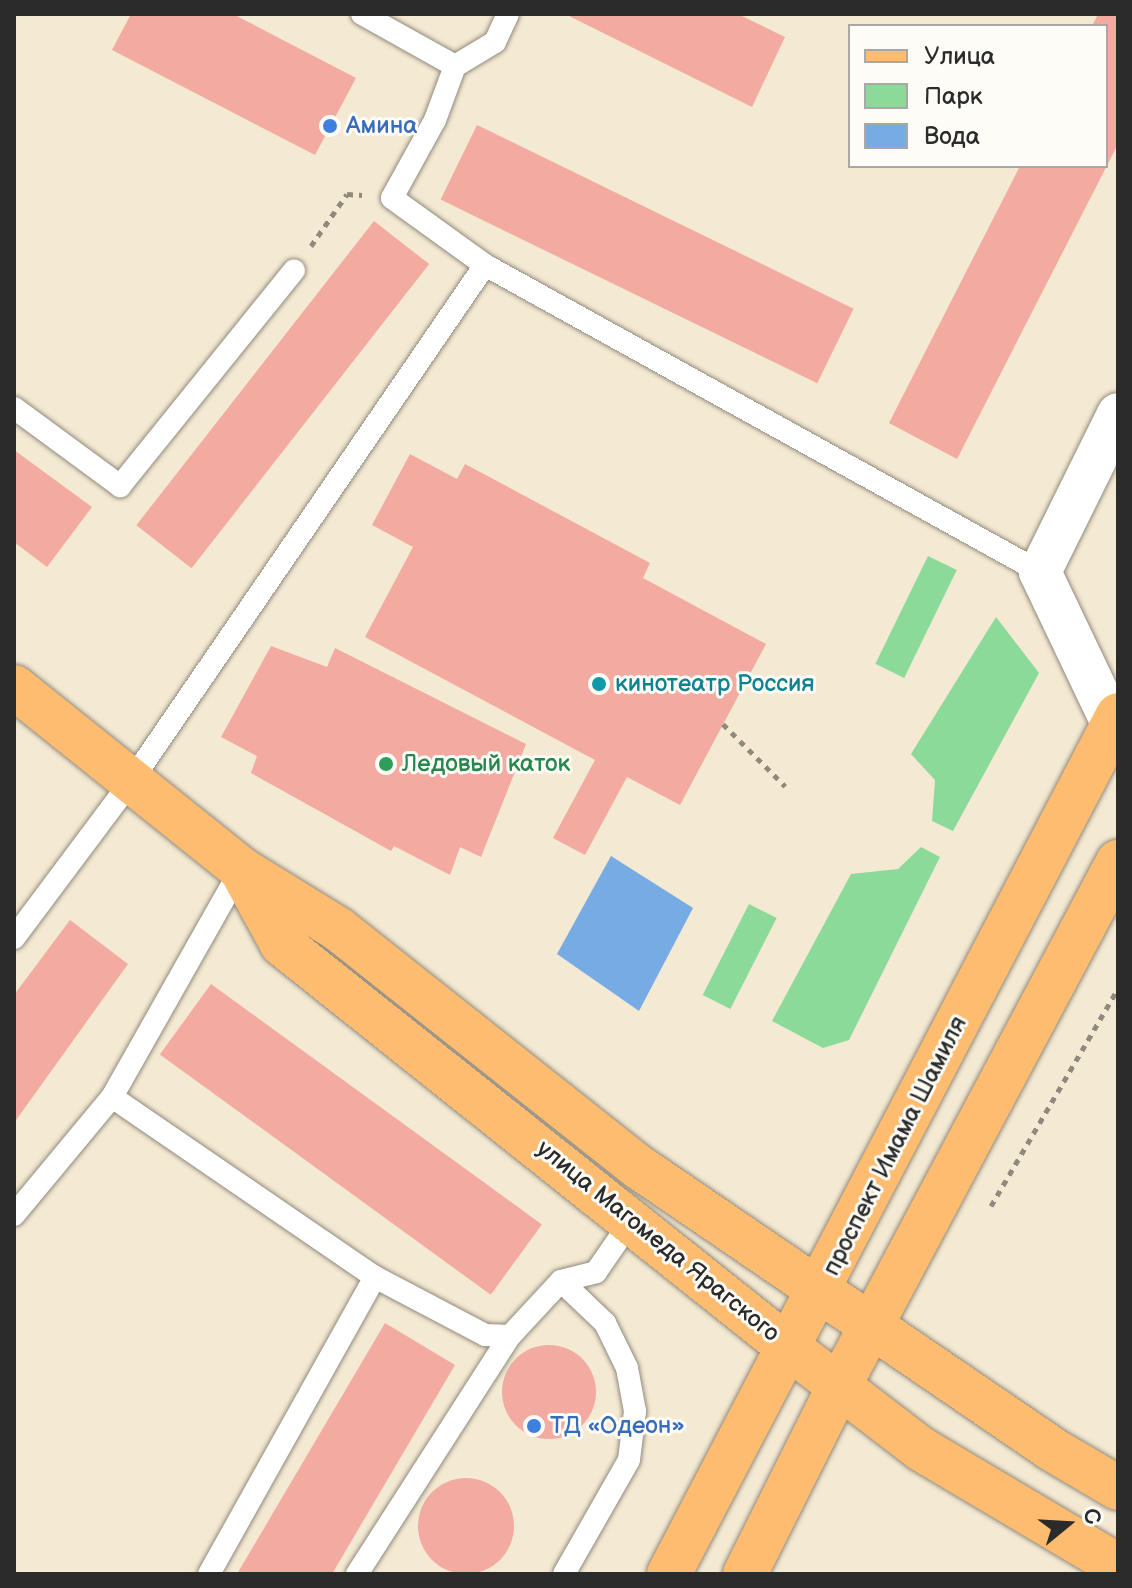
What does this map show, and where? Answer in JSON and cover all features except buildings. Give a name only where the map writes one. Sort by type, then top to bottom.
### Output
[{"type":"main road","name":"улица Магомеда Ярагского","points":[[14,687],[241,869],[338,929],[640,1168],[874,1324],[1050,1448],[1118,1488]]},
{"type":"main road","name":"проспект Имама Шамиля","points":[[669,1574],[821,1290],[1116,720]]},
{"type":"main road","points":[[745,1574],[839,1386],[1118,862]]},
{"type":"main road","name":"улица Магомеда Ярагского","points":[[241,869],[282,944],[788,1347],[921,1449],[1118,1566]]},
{"type":"street","points":[[1116,720],[1040,572],[1118,414]]},
{"type":"lane","points":[[362,14],[455,66]]},
{"type":"lane","points":[[508,14],[495,42],[455,66],[435,120],[392,198],[485,265],[1040,572]]},
{"type":"lane","points":[[14,938],[132,780],[485,265]]},
{"type":"lane","points":[[14,408],[120,486],[294,270]]},
{"type":"lane","points":[[14,1215],[112,1097],[241,869]]},
{"type":"lane","points":[[112,1097],[375,1277],[485,1335],[510,1336]]},
{"type":"lane","points":[[357,1574],[510,1336],[561,1281],[596,1272],[631,1221]]},
{"type":"lane","points":[[209,1574],[375,1277]]},
{"type":"lane","points":[[561,1281],[605,1323],[627,1368],[635,1411],[629,1460],[564,1574]]},
{"type":"path","points":[[294,270],[347,194],[392,198]]},
{"type":"path","points":[[723,724],[785,786]]},
{"type":"path","points":[[991,1206],[1118,989]]},
{"type":"green space","points":[[928,556],[957,570],[904,678],[875,664]]},
{"type":"green space","points":[[996,617],[1039,673],[953,831],[932,821],[935,780],[911,754]]},
{"type":"green space","points":[[921,847],[940,857],[849,1040],[823,1048],[772,1021],[851,874],[898,869]]},
{"type":"green space","points":[[749,904],[777,918],[730,1009],[703,995]]},
{"type":"water","points":[[611,856],[693,908],[639,1011],[557,954]]},
{"type":"place","name":"Амина","points":[[330,126]]},
{"type":"place","name":"кинотеатр Россия","points":[[599,684]]},
{"type":"place","name":"Ледовый каток","points":[[386,764]]},
{"type":"place","name":"ТД «Одеон»","points":[[534,1426]]}]
